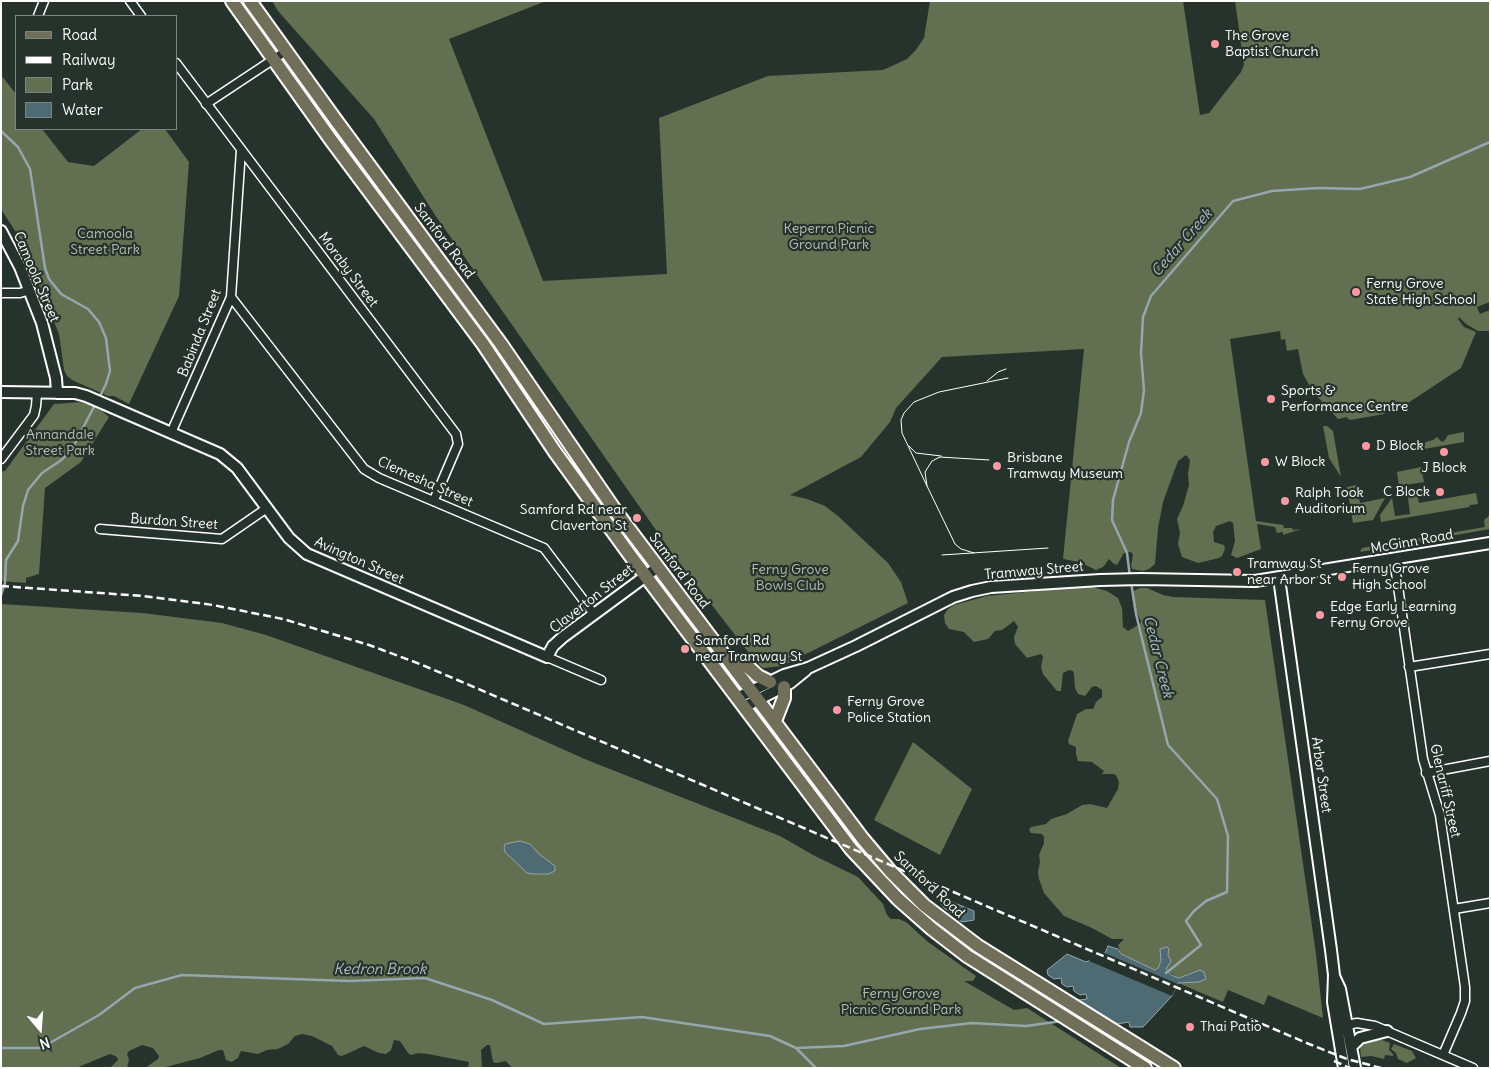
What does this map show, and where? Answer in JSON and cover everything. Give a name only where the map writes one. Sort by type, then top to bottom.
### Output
[{"type":"main road","points":[[232,1],[273,60],[483,344],[555,452],[645,576],[851,849],[898,899],[932,930],[967,956],[1146,1068]]},
{"type":"main road","name":"Samford Road","points":[[250,1],[364,159],[466,294],[617,513],[863,839],[908,889],[958,932],[1174,1068]]},
{"type":"main road","points":[[731,664],[746,665],[758,676],[770,682]]},
{"type":"main road","points":[[775,721],[784,698],[784,687]]},
{"type":"street","points":[[38,15],[44,1]]},
{"type":"street","points":[[130,1],[140,15]]},
{"type":"street","points":[[206,104],[286,50]]},
{"type":"street","name":"Moraby Street","points":[[178,66],[456,434],[458,444],[434,500]]},
{"type":"street","name":"Babinda Street","points":[[171,433],[231,297],[241,150]]},
{"type":"street","name":"Camoola Street","points":[[1,231],[30,290],[48,339],[57,393]]},
{"type":"street","points":[[1,293],[30,290]]},
{"type":"street","name":"Clemesha Street","points":[[231,297],[364,469],[379,478],[544,548],[594,614]]},
{"type":"street","name":"Avington Street","points":[[1,392],[36,392],[86,396],[220,454],[231,462],[289,538],[307,554],[601,680]]},
{"type":"street","points":[[1,459],[34,415],[36,392]]},
{"type":"street","name":"Burdon Street","points":[[100,529],[222,539],[267,508]]},
{"type":"street","name":"McGinn Road","points":[[1279,578],[1490,543]]},
{"type":"street","name":"Glenariff Street","points":[[1394,559],[1426,773],[1440,815],[1465,988],[1465,1001],[1443,1055]]},
{"type":"street","name":"Claverton Street","points":[[546,657],[558,641],[658,567]]},
{"type":"street","name":"Tramway Street","points":[[755,695],[770,682],[784,675],[808,668],[898,626],[953,597],[972,591],[991,587],[1100,580],[1255,581],[1279,578]]},
{"type":"street","name":"Arbor Street","points":[[1279,578],[1322,878],[1334,975],[1333,1002],[1352,1046],[1355,1068]]},
{"type":"street","points":[[1410,667],[1490,654]]},
{"type":"street","name":"Tramway Street","points":[[740,703],[755,695],[784,687],[808,668]]},
{"type":"street","points":[[1426,773],[1490,761]]},
{"type":"street","points":[[1454,909],[1490,903]]},
{"type":"street","points":[[1342,1026],[1363,1023],[1387,1031],[1473,1068]]},
{"type":"street","name":"Arbor Street","points":[[1342,1026],[1344,1068]]},
{"type":"street","points":[[1352,1046],[1360,1038],[1387,1031]]},
{"type":"green space","points":[[272,1],[546,1],[449,39],[543,281],[667,274],[659,118],[768,76],[883,70],[907,59],[924,38],[930,1],[1183,1],[1200,115],[1209,113],[1241,72],[1244,65],[1235,1],[1490,1],[1490,302],[1477,307],[1480,314],[1490,310],[1490,331],[1478,331],[1459,317],[1458,319],[1464,327],[1476,332],[1461,368],[1409,404],[1390,408],[1384,414],[1350,420],[1346,417],[1338,419],[1313,392],[1303,374],[1298,349],[1287,351],[1285,339],[1281,340],[1280,331],[1230,339],[1256,521],[1283,525],[1284,528],[1292,528],[1293,530],[1301,529],[1283,535],[1283,532],[1277,533],[1275,527],[1257,524],[1261,549],[1237,558],[1231,555],[1235,541],[1233,523],[1230,521],[1216,526],[1213,532],[1214,542],[1224,545],[1225,549],[1222,556],[1198,563],[1182,557],[1178,544],[1180,533],[1177,519],[1189,485],[1190,460],[1186,455],[1178,461],[1163,502],[1158,528],[1155,564],[1143,571],[1132,569],[1133,555],[1131,552],[1124,553],[1117,565],[1109,559],[1103,567],[1096,570],[1079,562],[1063,559],[1084,349],[942,357],[896,408],[890,422],[861,457],[790,495],[825,506],[838,516],[888,563],[901,582],[908,603],[782,666],[763,668],[755,661],[672,553],[435,215],[374,119],[278,11]]},
{"type":"green space","name":"Camoola Street Park","points":[[1,75],[15,93],[15,130],[43,130],[68,162],[94,166],[141,130],[166,130],[189,162],[179,296],[129,404],[114,396],[108,396],[72,380],[67,376],[64,370],[59,334],[19,237],[1,209]]},
{"type":"green space","name":"Annandale Street Park","points":[[83,402],[102,411],[109,417],[81,462],[45,488],[39,574],[26,578],[26,583],[1,581],[1,474],[54,404]]},
{"type":"green space","points":[[1323,426],[1327,426],[1333,431],[1341,477],[1329,458]]},
{"type":"green space","points":[[1464,432],[1464,442],[1424,449],[1423,445],[1426,442],[1437,437],[1442,442],[1448,435]]},
{"type":"green space","points":[[1421,467],[1424,482],[1399,486],[1397,472]]},
{"type":"green space","points":[[1356,485],[1360,503],[1385,498],[1373,520],[1353,523],[1347,487]]},
{"type":"green space","points":[[1416,489],[1419,503],[1476,493],[1478,504],[1381,522],[1380,515],[1392,498],[1395,516],[1410,514],[1407,490]]},
{"type":"green space","points":[[1489,516],[1490,529],[1360,552],[1362,548],[1485,527],[1484,520]]},
{"type":"green space","points":[[1092,587],[1107,591],[1118,598],[1122,608],[1123,627],[1128,631],[1140,624],[1141,621],[1134,608],[1132,597],[1134,591],[1140,588],[1147,588],[1173,597],[1265,600],[1316,954],[1323,1018],[1268,995],[1264,1005],[1228,990],[1223,1002],[1178,983],[1196,982],[1193,972],[1179,978],[1168,972],[1166,967],[1171,961],[1168,955],[1169,949],[1160,951],[1161,961],[1155,970],[1121,954],[1118,945],[1124,939],[1112,939],[1064,916],[1044,893],[1038,872],[1039,855],[1044,843],[1044,837],[1042,834],[1031,833],[1029,830],[1031,827],[1046,824],[1051,819],[1067,814],[1082,805],[1090,804],[1107,808],[1118,789],[1119,782],[1116,775],[1102,774],[1104,771],[1092,762],[1078,761],[1076,747],[1069,744],[1068,741],[1077,714],[1086,709],[1093,709],[1096,702],[1102,697],[1102,690],[1096,686],[1092,687],[1085,696],[1078,694],[1075,688],[1073,671],[1069,670],[1063,673],[1061,691],[1057,691],[1043,674],[1041,667],[1043,657],[1041,654],[1027,658],[1015,644],[1014,637],[1018,627],[1014,621],[1002,630],[995,631],[988,639],[974,642],[964,632],[949,629],[945,623],[944,615],[954,605],[987,596]]},
{"type":"green space","name":"Ferny Grove Picnic Ground Park","points":[[1,604],[142,613],[222,623],[266,635],[464,705],[587,760],[780,836],[858,877],[883,904],[887,915],[891,919],[899,919],[906,922],[928,942],[976,976],[973,981],[964,981],[1014,1010],[1027,1008],[1121,1068],[512,1068],[506,1061],[493,1062],[490,1045],[487,1045],[481,1050],[482,1068],[468,1068],[469,1062],[428,1054],[418,1053],[411,1055],[400,1041],[394,1040],[391,1050],[386,1054],[364,1046],[342,1056],[338,1055],[332,1046],[312,1036],[302,1034],[295,1036],[288,1044],[278,1049],[267,1050],[258,1054],[241,1051],[238,1058],[232,1062],[226,1060],[223,1050],[219,1050],[200,1058],[162,1068],[145,1068],[158,1059],[159,1056],[153,1048],[142,1045],[129,1051],[127,1054],[129,1060],[127,1068],[110,1068],[118,1060],[117,1057],[110,1054],[76,1068],[1,1068]]},
{"type":"green space","points":[[913,742],[972,789],[940,855],[874,820]]},
{"type":"green space","points":[[1377,1038],[1390,1043],[1389,1050],[1393,1056],[1385,1055],[1384,1059],[1371,1056],[1361,1057],[1360,1047],[1363,1042]]},
{"type":"green space","points":[[1394,1044],[1412,1051],[1416,1058],[1407,1063],[1398,1059],[1396,1053],[1391,1049]]},
{"type":"water","points":[[520,841],[530,844],[539,854],[555,866],[555,871],[548,874],[527,873],[505,852],[504,848],[505,844]]},
{"type":"water","points":[[940,897],[974,911],[974,920],[962,922],[943,907]]},
{"type":"water","points":[[1108,946],[1118,949],[1121,954],[1155,970],[1161,961],[1160,949],[1167,947],[1171,961],[1166,969],[1171,975],[1179,978],[1200,970],[1204,972],[1206,979],[1199,982],[1178,983],[1172,996],[1143,1027],[1130,1027],[1129,1022],[1117,1024],[1079,1000],[1087,999],[1086,994],[1080,995],[1074,991],[1073,986],[1067,987],[1062,984],[1061,978],[1054,979],[1048,975],[1047,970],[1067,954],[1086,962],[1105,953]]},
{"type":"pier","points":[[1102,952],[1178,984],[1172,996],[1089,961],[1091,957]]},
{"type":"waterway","points":[[1,131],[18,147],[30,169],[45,268],[49,279],[61,294],[88,309],[99,322],[106,338],[110,371],[99,398]]},
{"type":"waterway","name":"Cedar Creek","points":[[1130,577],[1127,553],[1112,520],[1113,500],[1129,442],[1141,413],[1144,390],[1141,353],[1143,317],[1151,296],[1233,201],[1272,191],[1318,188],[1360,189],[1410,177],[1490,142]]},
{"type":"waterway","points":[[1,595],[5,583],[6,560],[18,541],[23,506],[28,490],[42,473],[71,451],[96,403]]},
{"type":"waterway","name":"Cedar Creek","points":[[1131,582],[1136,614],[1168,745],[1217,799],[1228,836],[1227,892],[1206,901],[1186,921],[1201,945],[1166,973]]},
{"type":"waterway","name":"Kedron Brook","points":[[1,1048],[41,1048],[99,1015],[135,988],[182,975],[349,981],[425,978],[492,1000],[544,1024],[642,1017],[770,1036],[796,1048],[816,1068]]},
{"type":"waterway","name":"Cedar Creek","points":[[796,1048],[844,1046],[920,1029],[972,1023],[1026,1026],[1062,1021]]},
{"type":"tram line","points":[[987,381],[998,372],[1006,369]]},
{"type":"tram line","points":[[927,486],[902,433],[901,420],[904,413],[914,402],[939,392],[1008,378]]},
{"type":"tram line","points":[[909,446],[916,453],[941,456]]},
{"type":"tram line","points":[[974,553],[961,549],[955,544],[927,486],[925,472],[932,461],[940,457],[989,460]]},
{"type":"tram line","points":[[942,555],[1048,548]]},
{"type":"railway","points":[[1,586],[143,596],[213,605],[283,619],[369,645],[420,664],[1309,1044],[1347,1059],[1381,1068]]},
{"type":"railway","points":[[1334,1061],[1350,1068]]},
{"type":"place","name":"The Grove Baptist Church","points":[[1215,44]]},
{"type":"place","name":"Ferny Grove State High School","points":[[1356,292]]},
{"type":"place","name":"Sports & Performance Centre","points":[[1271,399]]},
{"type":"place","name":"D Block","points":[[1366,446]]},
{"type":"place","name":"J Block","points":[[1444,452]]},
{"type":"place","name":"W Block","points":[[1265,462]]},
{"type":"place","name":"Brisbane Tramway Museum","points":[[997,466]]},
{"type":"place","name":"C Block","points":[[1440,492]]},
{"type":"place","name":"Ralph Took Auditorium","points":[[1285,501]]},
{"type":"place","name":"Samford Rd near Claverton St","points":[[637,518]]},
{"type":"place","name":"Tramway St near Arbor St","points":[[1237,572]]},
{"type":"place","name":"Ferny Grove High School","points":[[1342,577]]},
{"type":"place","name":"Edge Early Learning Ferny Grove","points":[[1320,615]]},
{"type":"place","name":"Samford Rd near Tramway St","points":[[685,649]]},
{"type":"place","name":"Ferny Grove Police Station","points":[[837,710]]},
{"type":"place","name":"Thai Patio","points":[[1190,1027]]},
{"type":"park label","name":"Keperra Picnic Ground Park","points":[[829,237]]},
{"type":"park label","name":"Ferny Grove Bowls Club","points":[[790,578]]}]
